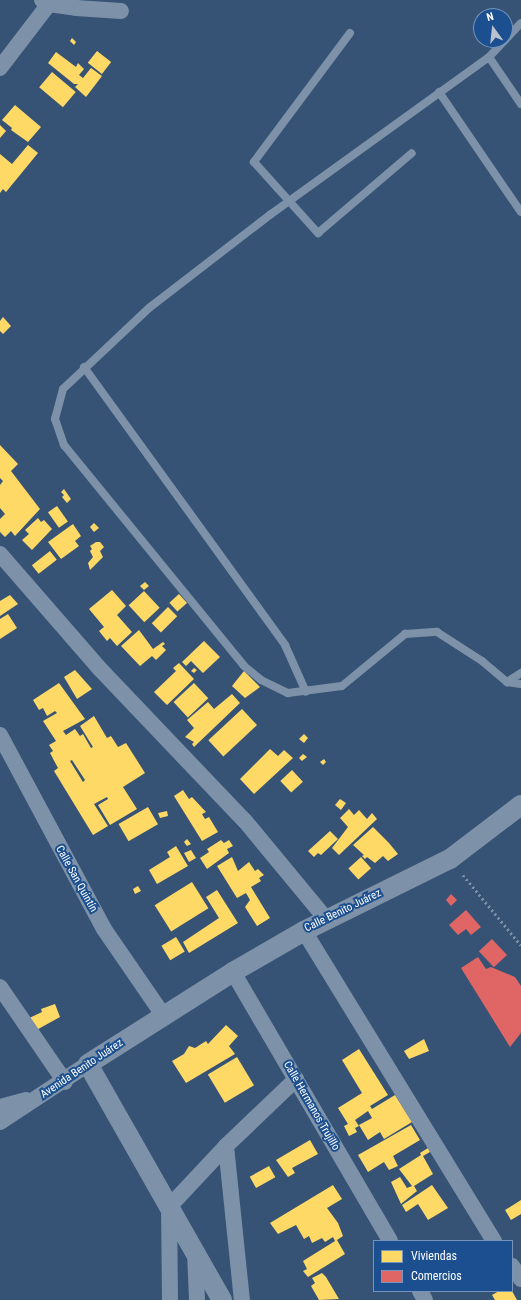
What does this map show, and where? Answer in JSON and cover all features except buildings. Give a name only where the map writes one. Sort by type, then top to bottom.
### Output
[{"type":"street","points":[[0,68],[48,1],[121,11]]},
{"type":"street","points":[[0,554],[100,669],[245,821],[327,920]]},
{"type":"street","name":"Calle San Quintín","points":[[0,735],[104,929],[163,1015]]},
{"type":"street","name":"Calle Benito Juárez","points":[[163,1015],[304,931],[450,859],[521,805]]},
{"type":"street","points":[[304,931],[493,1240]]},
{"type":"street","name":"Calle Hermanos Trujillo","points":[[233,972],[389,1240]]},
{"type":"street","points":[[0,987],[65,1082]]},
{"type":"street","name":"Avenida Benito Juárez","points":[[0,1122],[65,1082],[88,1064],[163,1015]]},
{"type":"street","points":[[88,1064],[222,1300]]},
{"type":"street","points":[[170,1300],[169,1207],[226,1146],[296,1079]]},
{"type":"street","points":[[0,1107],[41,1096]]},
{"type":"street","points":[[226,1146],[242,1300]]},
{"type":"street","points":[[195,1252],[197,1300]]},
{"type":"street","points":[[513,1267],[521,1279]]},
{"type":"lane","points":[[513,32],[521,23]]},
{"type":"lane","points":[[350,33],[254,162],[290,200],[318,233],[412,153]]},
{"type":"lane","points":[[497,48],[489,57],[290,200],[149,308],[84,367],[64,389],[55,419],[64,446],[244,666],[261,680],[288,693],[306,692],[342,686],[405,634],[437,632],[482,661],[507,682],[521,684]]},
{"type":"lane","points":[[489,57],[521,104]]},
{"type":"lane","points":[[439,92],[521,212]]},
{"type":"lane","points":[[84,367],[285,645],[306,692]]},
{"type":"lane","points":[[507,682],[521,673]]},
{"type":"path","points":[[450,859],[521,945]]}]
